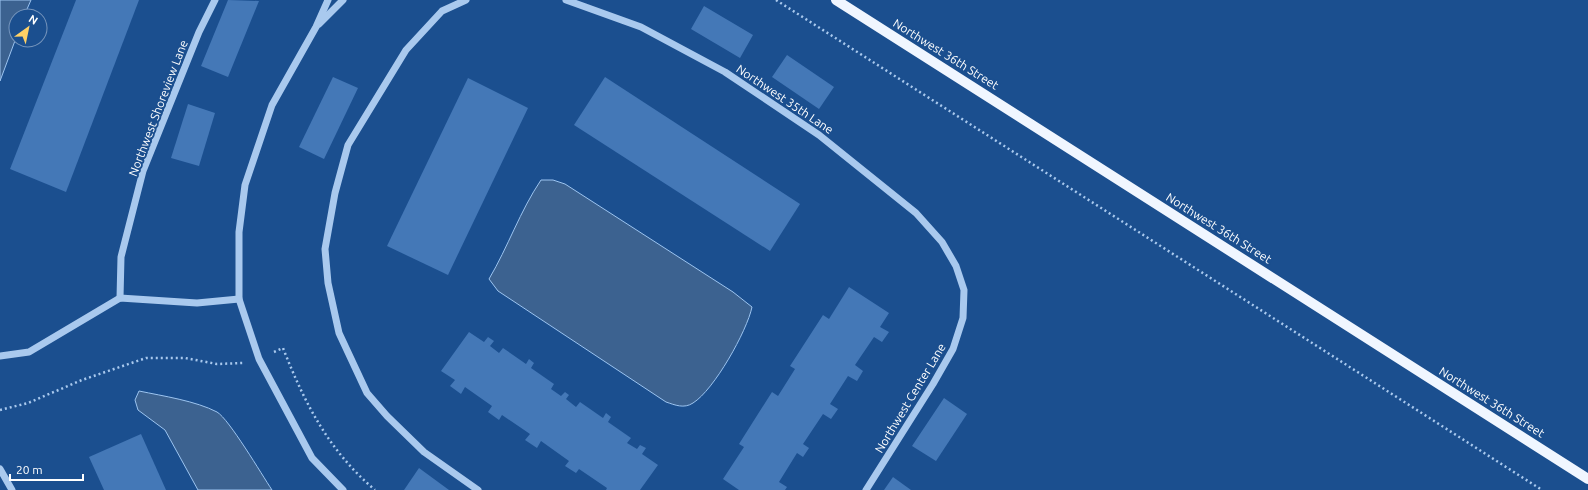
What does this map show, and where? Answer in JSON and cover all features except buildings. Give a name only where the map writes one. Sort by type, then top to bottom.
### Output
[{"type":"main road","name":"Northwest 36th Street","points":[[836,0],[1588,479]]},
{"type":"lane","name":"Northwest Shoreview Lane","points":[[120,298],[121,257],[143,171],[199,32],[215,0]]},
{"type":"lane","points":[[328,0],[316,27],[272,105],[245,185],[239,232],[239,298],[260,359],[312,458],[343,490]]},
{"type":"lane","points":[[316,27],[343,0]]},
{"type":"lane","points":[[466,0],[442,11],[406,50],[348,145],[335,193],[325,249],[328,283],[339,333],[367,393],[387,416],[424,452],[478,490]]},
{"type":"lane","name":"Northwest 35th Lane","points":[[566,0],[648,31],[725,72],[819,135],[916,213],[942,242],[956,266]]},
{"type":"lane","name":"Northwest Center Lane","points":[[866,490],[933,384],[953,349],[963,318],[964,290],[956,266]]},
{"type":"lane","points":[[0,356],[29,352],[120,298],[197,303],[239,298]]},
{"type":"lane","points":[[0,469],[12,490]]},
{"type":"path","points":[[776,0],[1542,490]]},
{"type":"path","points":[[0,410],[28,404],[82,380],[146,358],[185,358],[217,364],[238,365],[260,359],[283,348],[305,401],[325,436],[361,478],[375,490]]},
{"type":"water","points":[[0,0],[31,0],[28,8],[8,8],[8,48],[12,48],[0,81]]},
{"type":"water","points":[[541,180],[553,180],[565,184],[733,292],[752,307],[744,330],[720,373],[701,396],[693,403],[683,406],[666,402],[498,291],[489,279],[527,204]]},
{"type":"water","points":[[139,391],[189,402],[217,412],[237,436],[272,490],[198,490],[165,430],[138,410],[135,400]]}]
